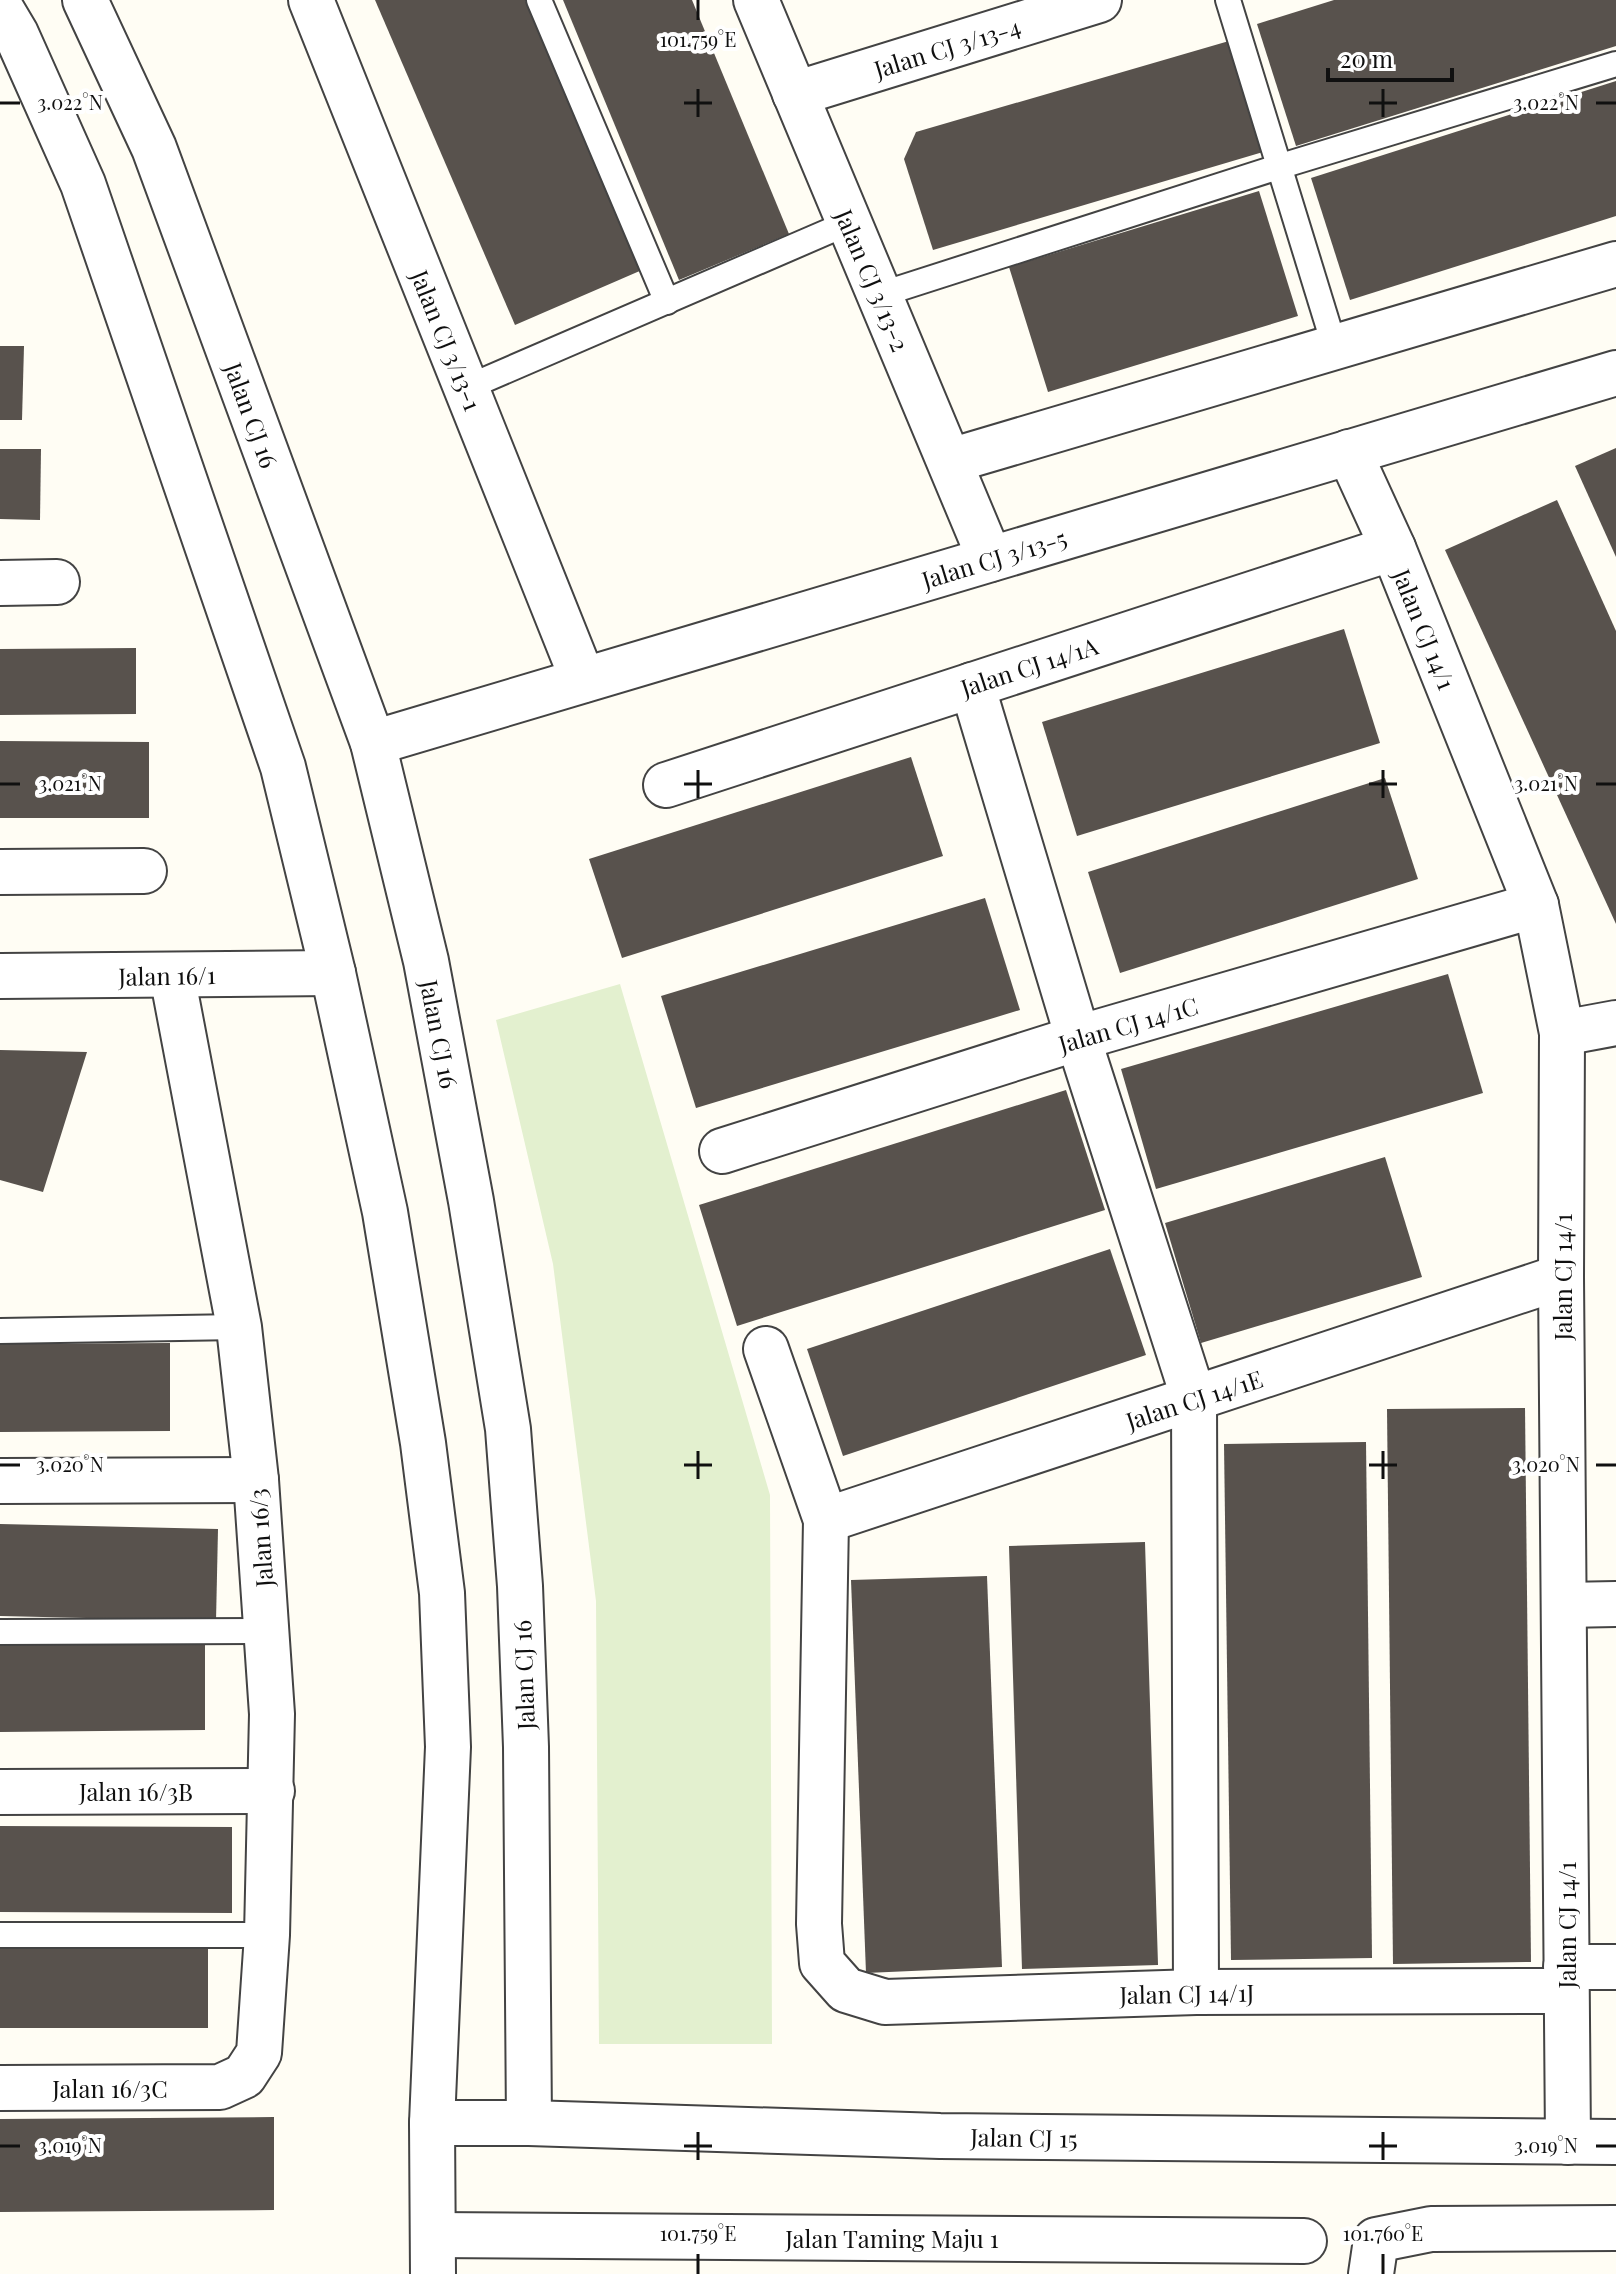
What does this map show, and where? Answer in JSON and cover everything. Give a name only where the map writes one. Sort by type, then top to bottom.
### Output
[{"type":"street","name":"Jalan CJ 16","points":[[85,0],[154,148],[373,743],[426,961],[471,1201],[508,1429],[520,1586],[526,1747],[529,2123]]},
{"type":"street","name":"Jalan CJ 3/13-1","points":[[311,0],[583,680]]},
{"type":"street","name":"Jalan CJ 3/13-2","points":[[756,0],[990,559]]},
{"type":"street","name":"Jalan CJ 3/13-4","points":[[795,94],[1099,0]]},
{"type":"street","points":[[0,7],[16,34],[83,184],[283,767],[333,973],[385,1212],[423,1443],[442,1593],[448,1747],[432,2123],[433,2254]]},
{"type":"street","points":[[950,461],[1616,264]]},
{"type":"street","name":"Jalan CJ 3/13-5","points":[[373,743],[1616,373]]},
{"type":"street","name":"Jalan CJ 14/1","points":[[1349,452],[1393,548],[1536,905],[1562,1033],[1568,2142]]},
{"type":"street","name":"Jalan CJ 14/1A","points":[[666,785],[1393,548]]},
{"type":"street","points":[[0,583],[57,582]]},
{"type":"street","points":[[972,685],[1078,1038],[1194,1399],[1196,1992]]},
{"type":"street","points":[[0,872],[144,871]]},
{"type":"street","name":"Jalan CJ 14/1C","points":[[722,1151],[1078,1038],[1536,905]]},
{"type":"street","name":"Jalan 16/1","points":[[0,976],[333,973]]},
{"type":"street","name":"Jalan 16/3","points":[[172,975],[239,1327],[256,1480],[272,1714],[267,1935],[259,2053],[244,2076],[220,2087]]},
{"type":"street","points":[[1562,1033],[1616,1023]]},
{"type":"street","name":"Jalan CJ 14/1E","points":[[826,1520],[1561,1277]]},
{"type":"street","points":[[766,1349],[826,1520]]},
{"type":"street","points":[[0,1481],[256,1480]]},
{"type":"street","name":"Jalan CJ 14/1J","points":[[826,1520],[819,1924],[822,1963],[846,1990],[885,2002],[1566,1979],[1616,1967]]},
{"type":"street","points":[[1564,1605],[1616,1604]]},
{"type":"street","name":"Jalan 16/3B","points":[[0,1792],[272,1791]]},
{"type":"street","name":"Jalan 16/3C","points":[[0,2088],[220,2087]]},
{"type":"street","name":"Jalan CJ 15","points":[[432,2123],[529,2123],[940,2136],[1616,2142]]},
{"type":"street","points":[[1374,2257],[1431,2229],[1616,2228]]},
{"type":"street","name":"Jalan Taming Maju 1","points":[[433,2254],[1304,2241]]},
{"type":"lane","points":[[539,0],[667,302]]},
{"type":"lane","points":[[1228,0],[1335,348]]},
{"type":"lane","points":[[879,295],[1278,167],[1616,64]]},
{"type":"lane","points":[[466,388],[848,223]]},
{"type":"lane","points":[[0,1331],[239,1327]]},
{"type":"lane","points":[[0,1632],[267,1631]]},
{"type":"lane","points":[[0,1935],[267,1935]]},
{"type":"green space","points":[[620,984],[770,1495],[772,2044],[599,2044],[596,1601],[553,1264],[496,1020]]},
{"type":"building","points":[[375,0],[525,0],[642,270],[515,325]]},
{"type":"building","points":[[563,0],[692,0],[789,234],[679,280]]},
{"type":"building","points":[[1334,0],[1616,0],[1616,46],[1296,146],[1257,24]]},
{"type":"building","points":[[1229,41],[1263,152],[933,250],[904,159],[916,132]]},
{"type":"building","points":[[1616,81],[1616,216],[1350,300],[1311,178]]},
{"type":"building","points":[[1259,191],[1298,316],[1048,392],[1009,267]]},
{"type":"building","points":[[0,346],[24,346],[22,420],[0,420]]},
{"type":"building","points":[[1616,448],[1616,557],[1575,466]]},
{"type":"building","points":[[0,449],[41,449],[40,520],[0,519]]},
{"type":"building","points":[[1557,500],[1616,631],[1616,924],[1445,550]]},
{"type":"building","points":[[1344,629],[1380,743],[1077,836],[1042,722]]},
{"type":"building","points":[[136,648],[136,714],[0,715],[0,649]]},
{"type":"building","points":[[0,741],[149,742],[149,818],[0,818]]},
{"type":"building","points":[[911,757],[943,856],[622,958],[589,859]]},
{"type":"building","points":[[1385,778],[1418,879],[1120,973],[1088,872]]},
{"type":"building","points":[[985,898],[1020,1010],[696,1108],[661,996]]},
{"type":"building","points":[[1448,974],[1483,1093],[1156,1189],[1121,1069]]},
{"type":"building","points":[[0,1050],[87,1052],[43,1192],[0,1180]]},
{"type":"building","points":[[1066,1090],[1105,1210],[737,1326],[699,1205]]},
{"type":"building","points":[[1385,1157],[1422,1277],[1201,1343],[1165,1223]]},
{"type":"building","points":[[1110,1249],[1146,1355],[843,1456],[807,1349]]},
{"type":"building","points":[[170,1343],[170,1431],[0,1432],[0,1344]]},
{"type":"building","points":[[1525,1408],[1531,1962],[1393,1964],[1387,1409]]},
{"type":"building","points":[[1366,1442],[1372,1958],[1231,1960],[1224,1444]]},
{"type":"building","points":[[0,1524],[218,1529],[216,1621],[0,1616]]},
{"type":"building","points":[[1145,1542],[1158,1965],[1022,1969],[1009,1546]]},
{"type":"building","points":[[987,1576],[1002,1967],[866,1973],[851,1580]]},
{"type":"building","points":[[205,1638],[205,1730],[0,1732],[0,1640]]},
{"type":"building","points":[[0,1826],[232,1827],[232,1913],[0,1912]]},
{"type":"building","points":[[0,1944],[208,1944],[208,2028],[0,2028]]},
{"type":"building","points":[[274,2117],[274,2210],[0,2212],[0,2119]]}]
